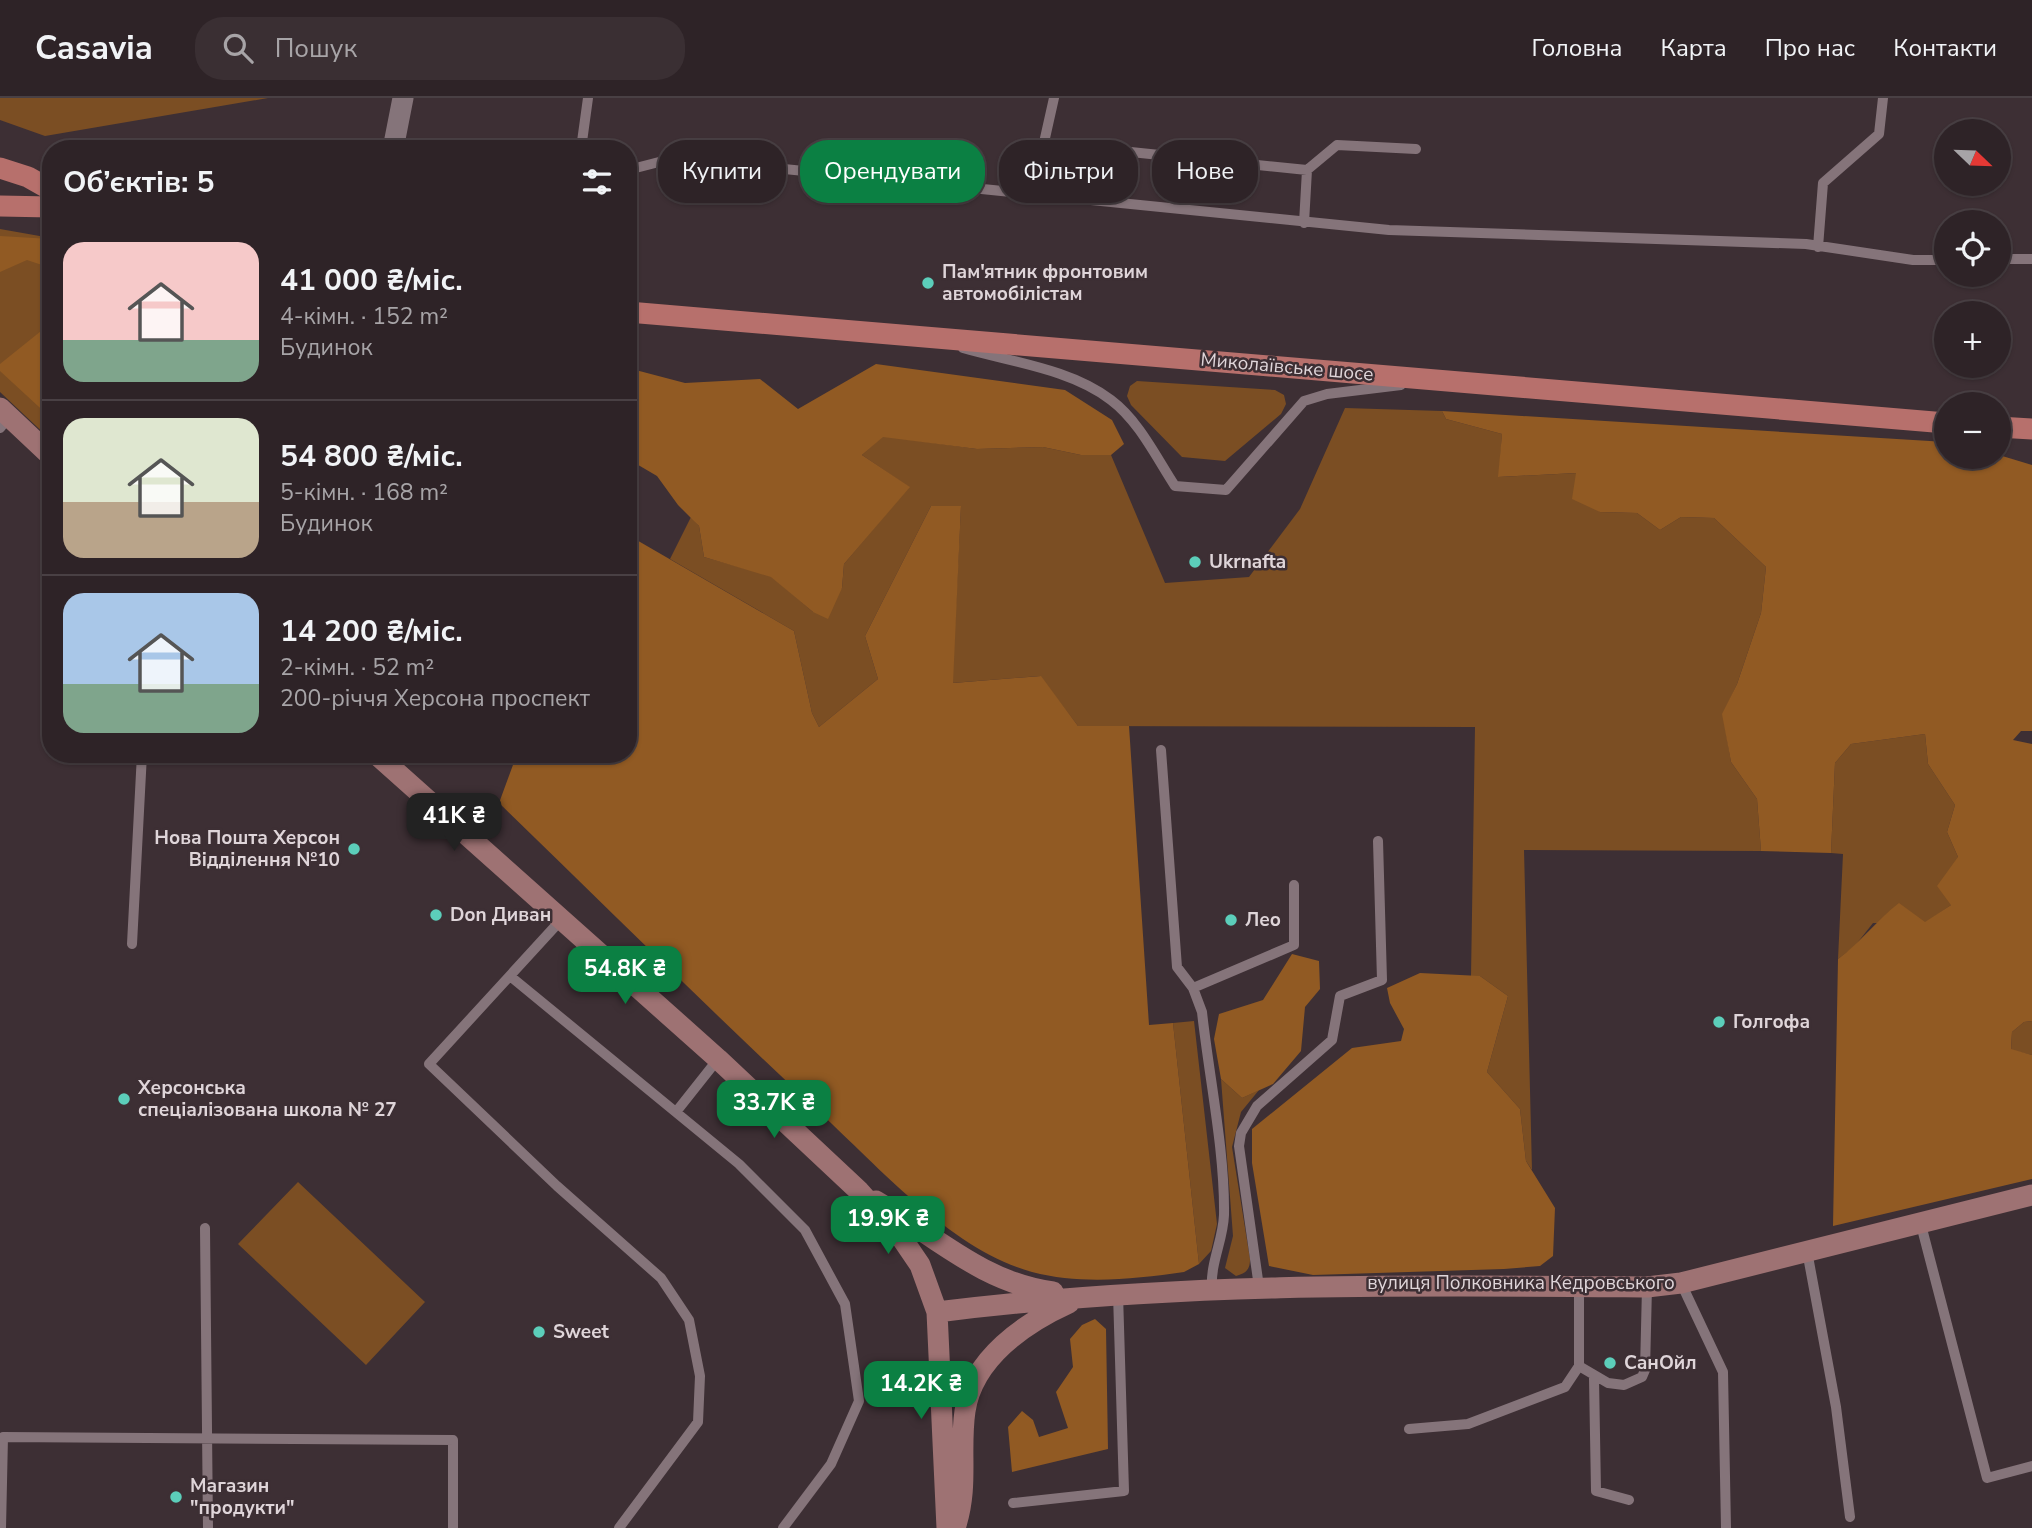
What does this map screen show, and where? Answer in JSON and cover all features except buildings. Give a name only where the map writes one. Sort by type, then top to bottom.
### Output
[{"type":"main road","points":[[0,168],[28,177],[42,185]]},
{"type":"main road","points":[[0,206],[42,207]]},
{"type":"main road","name":"Миколаївське шосе","points":[[637,314],[1934,422]]},
{"type":"main road","points":[[2011,428],[2032,429]]},
{"type":"street","points":[[395,140],[403,98]]},
{"type":"street","points":[[3,418],[42,449]]},
{"type":"street","name":"вулиця Полковника Кедровського","points":[[386,763],[560,921],[718,1059],[859,1191],[903,1240],[920,1265],[937,1312],[1083,1296],[1259,1287],[1391,1283],[1647,1287],[1681,1283],[2032,1195]]},
{"type":"street","name":"вулиця Полковника Кедровського","points":[[859,1191],[906,1218],[971,1265],[1004,1280],[1042,1291],[1083,1296]]},
{"type":"street","name":"вулиця Полковника Кедровського","points":[[955,1528],[963,1502],[965,1410],[987,1362],[1013,1336],[1048,1312],[1083,1296]]},
{"type":"street","points":[[937,1312],[947,1528]]},
{"type":"lane","points":[[582,140],[588,98]]},
{"type":"lane","points":[[1045,140],[1054,98]]},
{"type":"lane","points":[[1818,247],[1823,183],[1879,134],[1883,98]]},
{"type":"lane","points":[[1138,153],[1307,170],[1337,145],[1416,149]]},
{"type":"lane","points":[[637,168],[659,162],[694,160],[999,192]]},
{"type":"lane","points":[[1304,223],[1307,170]]},
{"type":"lane","points":[[1103,203],[1425,232],[1818,247],[1913,260],[1934,260]]},
{"type":"lane","points":[[2011,259],[2032,259]]},
{"type":"lane","points":[[917,335],[1077,381],[1111,400],[1137,426],[1175,486],[1226,490],[1304,401],[1327,394],[1439,380]]},
{"type":"lane","points":[[1161,750],[1177,967],[1193,988],[1202,1012],[1223,1185],[1222,1236],[1211,1272],[1212,1289]]},
{"type":"lane","points":[[132,944],[142,763]]},
{"type":"lane","points":[[1259,1287],[1239,1146],[1241,1133],[1257,1106],[1332,1040],[1340,996],[1382,980],[1378,841]]},
{"type":"lane","points":[[1193,988],[1294,945],[1294,885]]},
{"type":"lane","points":[[560,921],[429,1064],[557,1186],[660,1278],[688,1320],[700,1376],[698,1422],[620,1528]]},
{"type":"lane","points":[[510,976],[739,1164],[805,1230],[845,1304],[859,1401],[831,1464],[783,1528]]},
{"type":"lane","points":[[676,1112],[718,1059]]},
{"type":"lane","points":[[1920,1221],[1987,1478],[2032,1466]]},
{"type":"lane","points":[[205,1227],[208,1528]]},
{"type":"lane","points":[[1807,1251],[1836,1407],[1850,1517]]},
{"type":"lane","points":[[1681,1283],[1723,1371],[1726,1528]]},
{"type":"lane","points":[[1409,1429],[1468,1424],[1565,1387],[1580,1366],[1579,1286]]},
{"type":"lane","points":[[1580,1366],[1594,1378],[1624,1385],[1642,1377],[1645,1370],[1647,1287]]},
{"type":"lane","points":[[1013,1503],[1124,1491],[1118,1294]]},
{"type":"lane","points":[[1594,1378],[1596,1491],[1629,1500]]},
{"type":"lane","points":[[1,1528],[3,1437],[207,1436],[453,1440],[453,1528]]},
{"type":"shaded area","points":[[0,98],[268,98],[45,136],[0,120]]},
{"type":"shaded area","points":[[0,229],[42,236],[42,432],[0,392]]},
{"type":"shaded area","points":[[0,236],[42,238],[42,265],[27,260],[0,272]]},
{"type":"shaded area","points":[[42,330],[42,410],[0,371],[0,364]]},
{"type":"shaded area","points":[[876,364],[1065,390],[1112,420],[1124,444],[1111,455],[1081,455],[1043,447],[977,449],[883,437],[862,455],[910,487],[844,564],[842,588],[828,619],[813,612],[771,577],[704,557],[699,526],[678,505],[657,476],[637,464],[637,370],[685,383],[760,379],[798,409]]},
{"type":"shaded area","points":[[1137,381],[1275,390],[1284,395],[1286,404],[1281,414],[1225,461],[1182,457],[1131,405],[1127,396],[1130,386]]},
{"type":"shaded area","points":[[1345,408],[1442,411],[1446,419],[1502,434],[1499,477],[1577,473],[1600,512],[1637,513],[1660,530],[1681,517],[1714,518],[1766,567],[1761,613],[1737,684],[1723,714],[1731,762],[1757,799],[1761,851],[1524,850],[1532,1170],[1526,1161],[1520,1109],[1487,1072],[1508,996],[1480,976],[1471,976],[1475,727],[1078,726],[1040,676],[952,683],[961,507],[931,506],[865,636],[878,679],[819,727],[812,713],[794,631],[670,559],[691,517],[699,526],[704,557],[771,576],[813,612],[842,588],[844,564],[909,487],[862,455],[883,436],[977,449],[1043,447],[1081,455],[1111,455],[1165,583],[1249,577],[1300,509]]},
{"type":"shaded area","points":[[1442,411],[1934,441],[1934,469],[2011,469],[2011,459],[2032,465],[2032,731],[2021,731],[2013,740],[2032,744],[2032,1021],[2024,1022],[2012,1032],[2011,1049],[2032,1055],[2032,1179],[1833,1226],[1838,959],[1899,903],[1925,922],[1951,905],[1937,886],[1958,857],[1947,832],[1955,805],[1928,764],[1925,734],[1851,744],[1835,763],[1831,853],[1761,851],[1757,799],[1731,762],[1722,714],[1737,684],[1761,613],[1766,567],[1714,518],[1681,517],[1660,530],[1637,513],[1600,512],[1572,499],[1576,473],[1498,477],[1502,434],[1446,419]]},
{"type":"shaded area","points":[[931,506],[961,506],[953,683],[1041,676],[1078,726],[1129,726],[1149,1025],[1173,1023],[1199,1264],[1184,1272],[1127,1279],[1089,1280],[1051,1276],[1002,1261],[972,1245],[889,1179],[499,803],[514,763],[637,763],[637,540],[794,631],[812,713],[819,727],[878,679],[865,636]]},
{"type":"shaded area","points":[[1925,734],[1928,764],[1955,805],[1947,832],[1958,857],[1951,905],[1925,923],[1873,923],[1854,947],[1838,959],[1843,854],[1831,853],[1835,763],[1851,744]]},
{"type":"shaded area","points":[[1292,954],[1319,961],[1320,989],[1305,1007],[1301,1051],[1273,1084],[1242,1098],[1221,1079],[1214,1039],[1219,1014],[1263,1000]]},
{"type":"shaded area","points":[[1420,973],[1480,976],[1508,996],[1487,1072],[1520,1109],[1526,1161],[1555,1208],[1553,1256],[1540,1266],[1504,1269],[1313,1275],[1269,1266],[1252,1163],[1252,1129],[1352,1048],[1401,1041],[1404,1029],[1390,1003],[1387,988]]},
{"type":"shaded area","points":[[1194,1021],[1217,1224],[1211,1251],[1199,1264],[1173,1023]]},
{"type":"shaded area","points":[[2032,1021],[2032,1055],[2011,1050],[2012,1032],[2024,1022]]},
{"type":"shaded area","points":[[1221,1079],[1242,1098],[1259,1090],[1241,1112],[1232,1147],[1250,1259],[1247,1270],[1236,1276],[1225,1268],[1233,1236]]},
{"type":"shaded area","points":[[298,1182],[425,1302],[366,1365],[238,1244]]},
{"type":"shaded area","points":[[1095,1319],[1106,1329],[1108,1449],[1012,1472],[1008,1427],[1022,1411],[1033,1420],[1039,1437],[1068,1428],[1056,1392],[1073,1367],[1070,1339],[1082,1325]]},
{"type":"place","name":"Пам'ятник фронтовим автомобілістам","points":[[928,283]]},
{"type":"place","name":"Ukrnafta","points":[[1195,562]]},
{"type":"place","name":"Нова Пошта Херсон Відділення №10","points":[[354,849]]},
{"type":"place","name":"Don Диван","points":[[436,915]]},
{"type":"place","name":"Лео","points":[[1231,920]]},
{"type":"place","name":"Голгофа","points":[[1719,1022]]},
{"type":"place","name":"Херсонська спеціалізована школа № 27","points":[[124,1099]]},
{"type":"place","name":"Sweet","points":[[539,1332]]},
{"type":"place","name":"СанОйл","points":[[1610,1363]]},
{"type":"place","name":"Магазин \"продукти\"","points":[[176,1497]]}]
